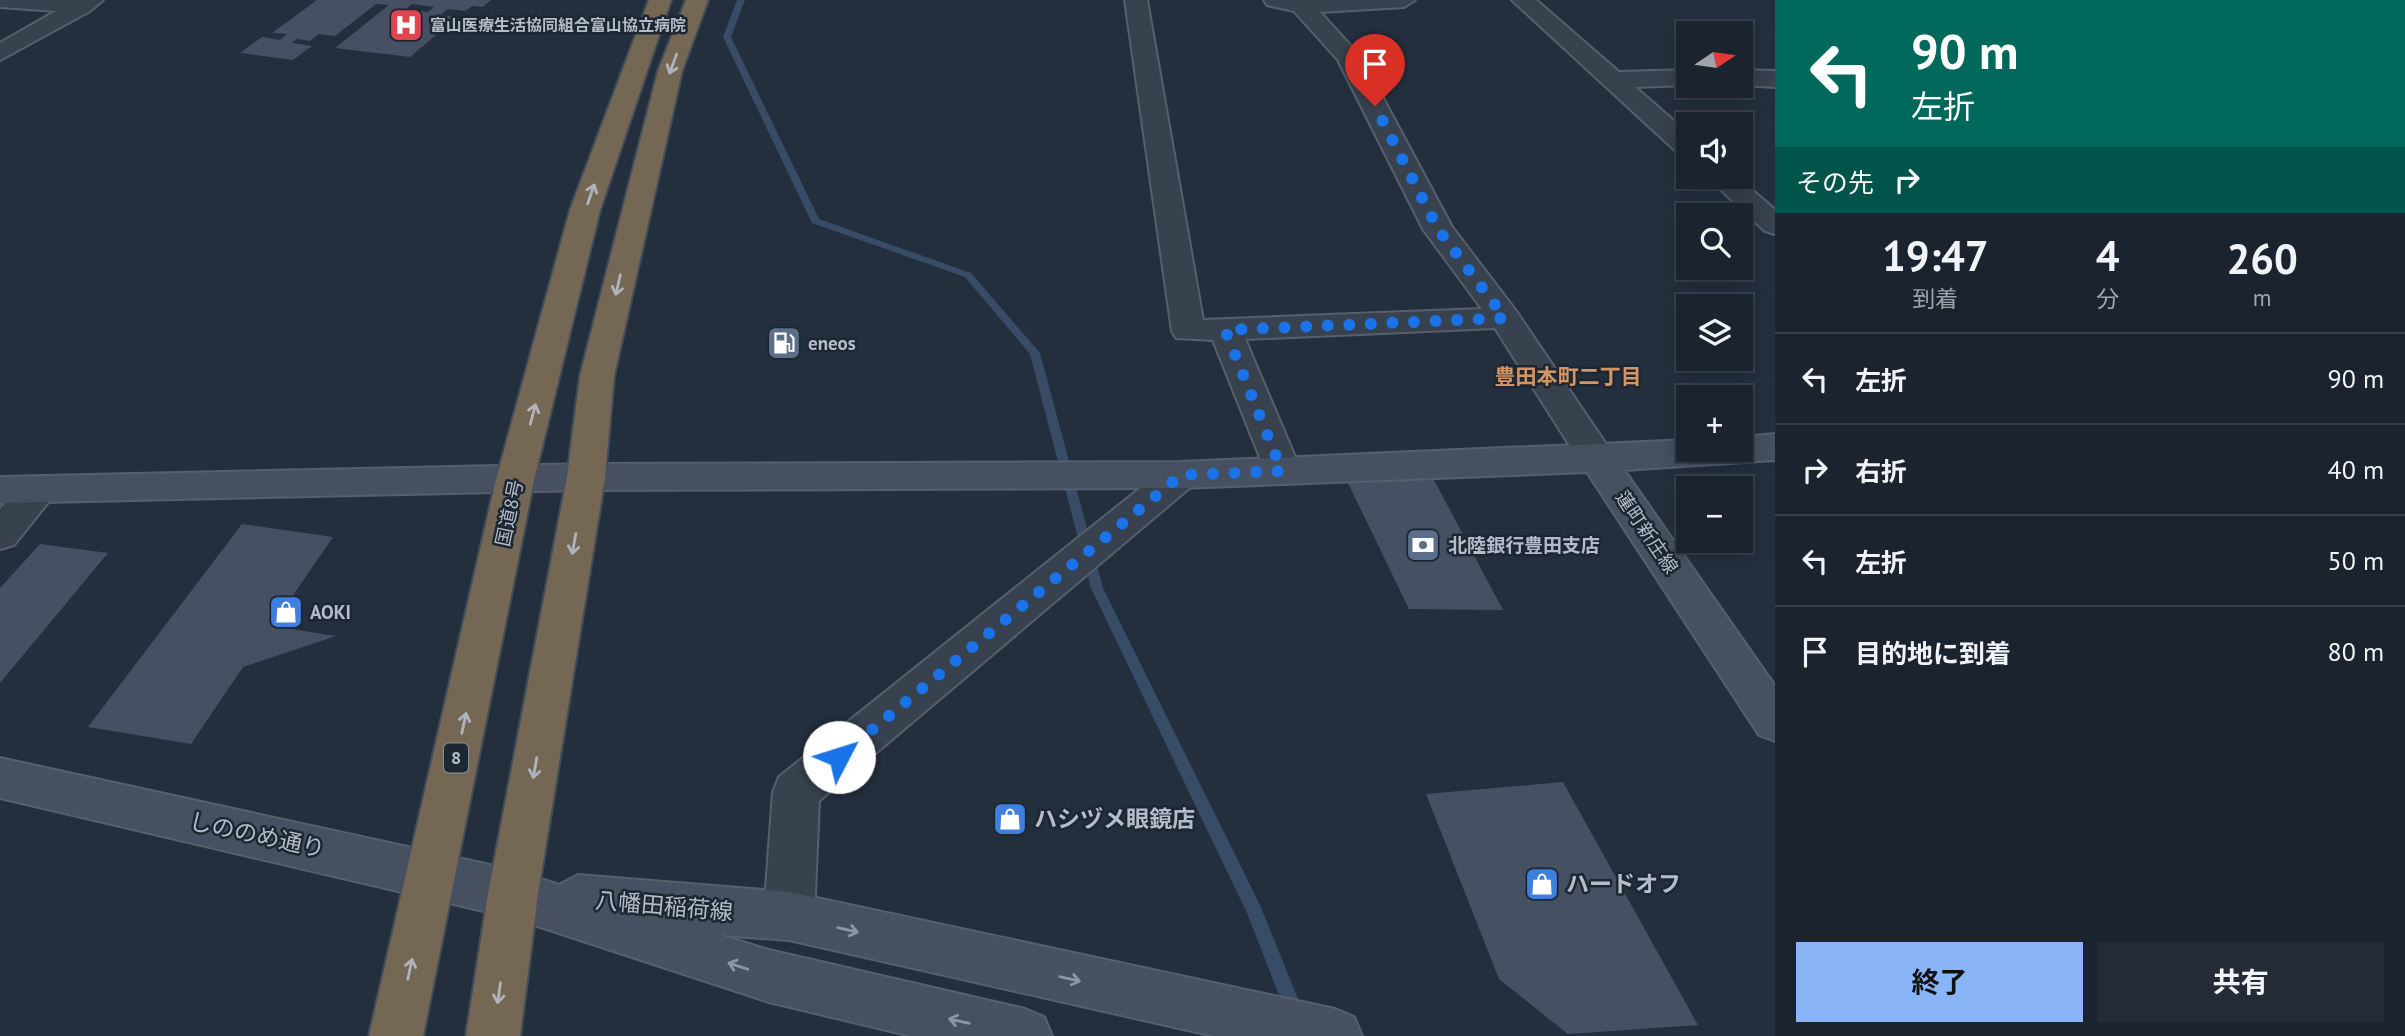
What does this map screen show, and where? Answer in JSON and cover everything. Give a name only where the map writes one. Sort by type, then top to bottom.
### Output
[{"type":"highway","name":"国道8号","points":[[396,1036],[515,480],[585,210],[660,0]]},
{"type":"highway","points":[[493,1036],[513,894],[586,477],[597,376],[670,71],[697,0]]},
{"type":"main road","points":[[1753,449],[1775,447]]},
{"type":"main road","points":[[0,490],[586,477],[1181,475],[1676,454]]},
{"type":"main road","name":"蓮町新庄線","points":[[1597,459],[1775,722]]},
{"type":"main road","name":"しののめ通り","points":[[0,778],[513,894]]},
{"type":"main road","name":"八幡田稲荷線","points":[[513,894],[789,916],[1261,1028],[1335,1036]]},
{"type":"main road","name":"八幡田稲荷線","points":[[513,894],[769,976],[1025,1036]]},
{"type":"street","points":[[0,0],[87,3]]},
{"type":"street","points":[[1136,0],[1188,331],[1505,318]]},
{"type":"street","points":[[1307,3],[1390,0]]},
{"type":"street","points":[[1523,0],[1676,137]]},
{"type":"street","points":[[0,53],[87,3]]},
{"type":"street","points":[[1307,3],[1349,57],[1438,229],[1505,318],[1597,459]]},
{"type":"street","points":[[1612,80],[1676,78]]},
{"type":"street","points":[[1754,78],[1775,79]]},
{"type":"street","points":[[1734,189],[1775,225]]},
{"type":"street","points":[[1225,330],[1282,471]]},
{"type":"street","points":[[789,916],[796,792],[1181,475]]},
{"type":"street","points":[[0,535],[39,490]]},
{"type":"building","name":"富山医療生活協同組合富山協立病院","points":[[317,0],[491,0],[483,7],[472,6],[466,11],[448,9],[440,15],[457,17],[410,57],[335,48],[389,5],[376,4],[335,36],[319,34],[310,41],[297,39],[292,43],[312,46],[293,60],[240,53],[262,37],[280,40],[287,34],[272,33]],"holes":[[[412,4],[434,7],[428,12],[406,9]]]},
{"type":"building","name":"北陸銀行豊田支店","points":[[1434,480],[1503,610],[1409,609],[1347,481]]},
{"type":"building","points":[[242,524],[333,537],[272,626],[336,636],[243,667],[191,744],[88,727]]},
{"type":"building","points":[[40,544],[108,553],[0,683],[0,588]]},
{"type":"building","points":[[1563,782],[1698,1025],[1568,1034],[1499,979],[1426,794]]},
{"type":"waterway","points":[[741,0],[727,37],[815,221],[968,275],[1035,353],[1097,588],[1254,910],[1304,1036]]},
{"type":"place","name":"富山医療生活協同組合富山協立病院","points":[[406,25]]},
{"type":"place","name":"eneos","points":[[784,343]]},
{"type":"place","name":"北陸銀行豊田支店","points":[[1423,545]]},
{"type":"place","name":"AOKI","points":[[286,612]]},
{"type":"place","name":"ハシヅメ眼鏡店","points":[[1010,819]]},
{"type":"place","name":"ハードオフ","points":[[1542,884]]},
{"type":"district","name":"豊田本町二丁目","points":[[1568,377]]},
{"type":"route","points":[[839,757],[1181,475],[1282,471],[1225,330],[1505,318],[1438,229],[1375,106]]}]
